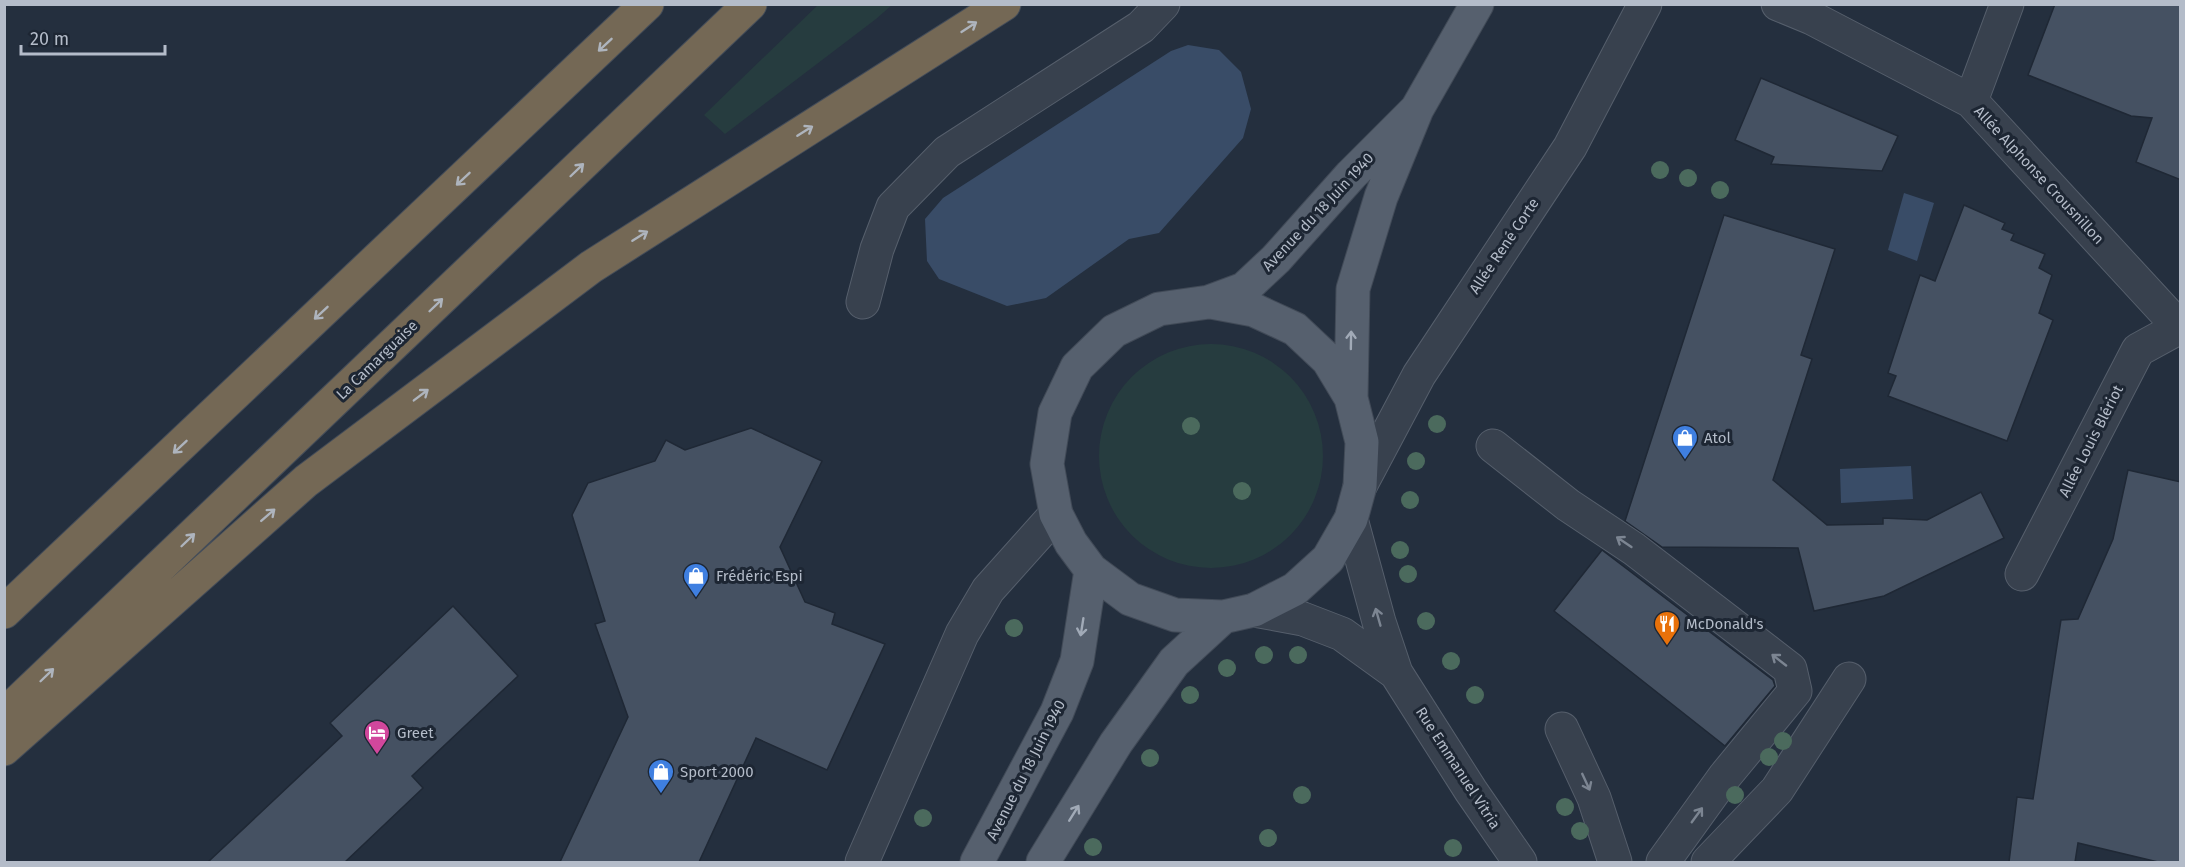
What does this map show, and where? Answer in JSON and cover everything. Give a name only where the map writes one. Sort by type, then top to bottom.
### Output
[{"type":"highway","points":[[4,612],[647,4]]},
{"type":"highway","name":"La Camarguaise","points":[[4,715],[750,4]]},
{"type":"highway","points":[[4,749],[306,481],[591,267],[1004,4]]},
{"type":"highway","points":[[4,760],[163,608]]},
{"type":"main road","name":"Avenue du 18 Juin 1940","points":[[1417,109],[1351,175],[1244,289],[1209,302],[1159,309],[1114,331],[1077,367],[1054,413],[1047,464],[1056,514],[1071,543],[1091,570],[1130,599],[1175,615],[1223,617],[1254,610],[1295,589],[1328,559],[1351,519],[1360,486],[1362,442],[1351,398],[1353,289],[1381,197],[1417,109],[1477,4]]},
{"type":"main road","name":"Avenue du 18 Juin 1940","points":[[1209,302],[1254,310],[1295,329],[1328,360],[1351,398]]},
{"type":"main road","name":"Avenue du 18 Juin 1940","points":[[977,862],[1058,712],[1077,661],[1091,570]]},
{"type":"main road","name":"Avenue du 18 Juin 1940","points":[[1043,862],[1116,743],[1174,662],[1223,617]]},
{"type":"street","points":[[863,302],[877,249],[893,207],[947,152],[1141,27],[1163,4]]},
{"type":"street","name":"Allée René Corte","points":[[1360,486],[1419,375],[1570,147],[1645,4]]},
{"type":"street","name":"Allée Alphonse Crousnillon","points":[[1778,4],[1812,18],[1971,101],[2180,327]]},
{"type":"street","points":[[1971,101],[2007,4]]},
{"type":"street","name":"Allée Louis Blériot","points":[[2022,574],[2138,350],[2180,327]]},
{"type":"street","points":[[1493,446],[1568,505],[1634,549],[1790,669],[1795,691],[1725,776],[1663,862]]},
{"type":"street","points":[[862,862],[962,634],[988,590],[1056,514]]},
{"type":"street","points":[[1351,519],[1379,622],[1396,673]]},
{"type":"street","points":[[1254,610],[1303,619],[1342,634],[1396,673]]},
{"type":"street","name":"Rue Emmanuel Vitria","points":[[1396,673],[1471,791],[1520,862]]},
{"type":"street","points":[[1708,862],[1777,790],[1849,679]]},
{"type":"street","points":[[1562,729],[1594,798],[1615,862]]},
{"type":"green space","points":[[819,4],[892,5],[725,134],[704,115]]},
{"type":"green space","points":[[1211,344],[1254,353],[1273,363],[1290,377],[1304,394],[1314,413],[1323,456],[1314,499],[1304,518],[1290,535],[1273,549],[1254,559],[1211,568],[1168,559],[1149,549],[1132,535],[1118,518],[1108,499],[1099,456],[1108,413],[1118,394],[1132,377],[1149,363],[1168,353]]},
{"type":"water","points":[[1188,45],[1219,50],[1241,72],[1251,109],[1243,138],[1159,233],[1129,239],[1046,298],[1007,306],[939,279],[927,261],[925,219],[943,198],[1171,51]]},
{"type":"water","points":[[1904,193],[1934,203],[1917,261],[1888,250]]},
{"type":"water","points":[[1911,466],[1913,499],[1841,503],[1840,469]]},
{"type":"building","points":[[2055,4],[2181,4],[2181,180],[2136,162],[2152,118],[2131,116],[2028,75]]},
{"type":"building","points":[[1761,78],[1898,136],[1882,171],[1771,164],[1774,157],[1735,140]]},
{"type":"building","points":[[1964,205],[2005,223],[2002,229],[2014,234],[2011,240],[2045,254],[2039,268],[2052,275],[2039,313],[2053,320],[2007,441],[1888,396],[1896,376],[1888,373],[1920,275],[1935,281]]},
{"type":"building","points":[[1724,215],[1835,249],[1801,355],[1812,359],[1773,480],[1827,525],[1883,524],[1883,518],[1927,520],[1981,492],[2004,538],[1884,596],[1814,611],[1798,548],[1662,547],[1625,521]]},
{"type":"building","name":"Frédéric Espi","points":[[751,428],[822,461],[780,547],[805,602],[835,613],[832,624],[885,644],[827,770],[756,738],[699,862],[560,862],[628,717],[595,624],[605,621],[572,515],[588,483],[655,461],[666,440],[685,450]]},
{"type":"building","points":[[2128,470],[2181,482],[2181,862],[2158,862],[2078,843],[2075,862],[2009,862],[2017,797],[2033,799],[2061,620],[2078,619],[2113,539]]},
{"type":"building","name":"McDonald's","points":[[1602,550],[1773,680],[1775,686],[1725,746],[1554,611]]},
{"type":"building","name":"Greet","points":[[453,606],[518,676],[412,776],[423,788],[345,862],[208,862],[342,736],[330,723]]},
{"type":"place","name":"Atol","points":[[1685,461]]},
{"type":"place","name":"Frédéric Espi","points":[[696,599]]},
{"type":"place","name":"McDonald's","points":[[1667,647]]},
{"type":"place","name":"Greet","points":[[377,756]]},
{"type":"place","name":"Sport 2000","points":[[661,795]]}]
